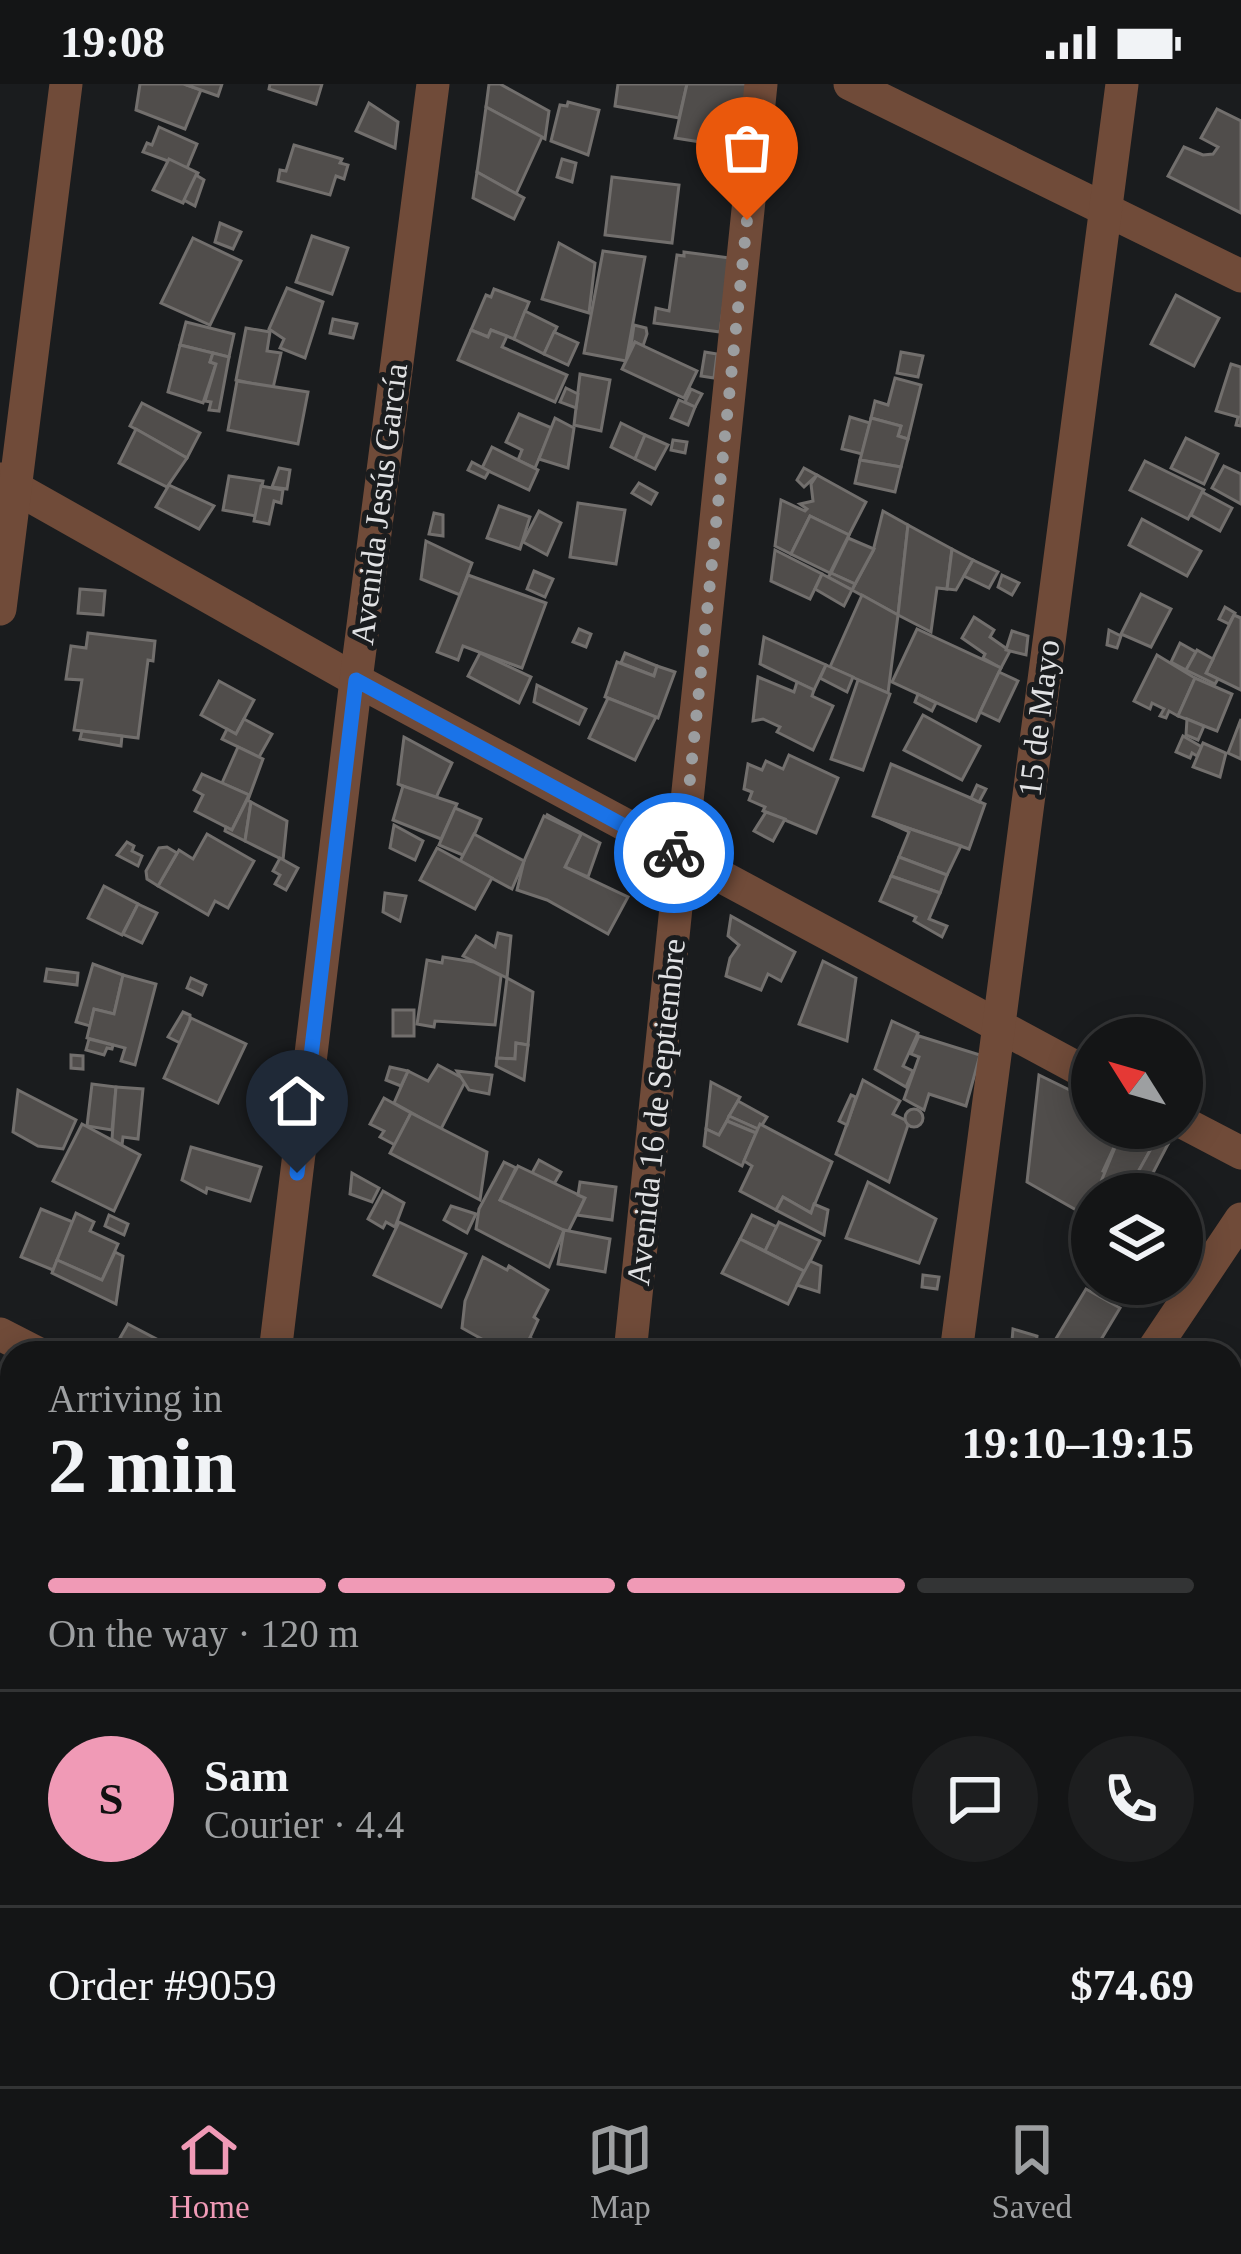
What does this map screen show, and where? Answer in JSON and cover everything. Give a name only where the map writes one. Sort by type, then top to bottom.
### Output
[{"type":"street","points":[[0,609],[7,483],[66,84]]},
{"type":"street","name":"Avenida Jesús García","points":[[276,1341],[433,84]]},
{"type":"street","name":"Avenida 16 de Septiembre","points":[[631,1341],[761,84]]},
{"type":"street","points":[[850,84],[1241,276]]},
{"type":"street","name":"15 de Mayo","points":[[958,1341],[1122,84]]},
{"type":"street","points":[[7,483],[356,680],[1071,1065]]},
{"type":"street","points":[[1203,1133],[1241,1153]]},
{"type":"street","points":[[1159,1341],[1241,1219]]},
{"type":"building","points":[[140,84],[184,84],[201,90],[185,129],[136,110]]},
{"type":"building","points":[[184,84],[222,84],[218,96]]},
{"type":"building","points":[[270,84],[322,84],[316,104],[269,89]]},
{"type":"building","points":[[489,84],[500,84],[549,111],[545,139],[486,107]]},
{"type":"building","points":[[618,84],[687,84],[679,118],[615,106]]},
{"type":"building","points":[[687,84],[754,84],[745,149],[675,138]]},
{"type":"building","points":[[568,102],[599,110],[588,155],[551,141],[560,105]]},
{"type":"building","points":[[369,103],[398,122],[395,148],[356,131]]},
{"type":"building","points":[[486,107],[542,137],[516,194],[477,172]]},
{"type":"building","points":[[1217,109],[1241,121],[1241,213],[1168,176],[1184,147],[1213,154],[1218,147],[1201,138]]},
{"type":"building","points":[[159,127],[197,144],[187,168],[143,152],[147,143],[152,145]]},
{"type":"building","points":[[294,145],[348,165],[344,179],[336,176],[330,195],[278,181]]},
{"type":"building","points":[[169,159],[198,173],[183,203],[153,190]]},
{"type":"building","points":[[562,159],[576,163],[572,182],[557,177]]},
{"type":"building","points":[[477,172],[524,198],[514,219],[473,198]]},
{"type":"building","points":[[196,175],[204,180],[195,206],[184,200]]},
{"type":"building","points":[[612,177],[679,185],[672,243],[605,235]]},
{"type":"building","points":[[220,223],[241,232],[233,249],[215,242]]},
{"type":"building","points":[[312,236],[348,248],[332,294],[296,282]]},
{"type":"building","points":[[193,238],[241,261],[210,325],[161,303]]},
{"type":"building","points":[[559,243],[595,263],[589,313],[542,299]]},
{"type":"building","points":[[603,251],[645,257],[626,361],[584,353]]},
{"type":"building","points":[[684,252],[730,258],[720,332],[654,323],[656,308],[669,311],[677,255],[684,256]]},
{"type":"building","points":[[287,288],[323,302],[305,358],[280,348],[284,339],[269,329]]},
{"type":"building","points":[[494,289],[529,302],[514,339],[491,330],[488,337],[471,330],[486,295],[491,297]]},
{"type":"building","points":[[1176,295],[1219,318],[1194,366],[1151,344]]},
{"type":"building","points":[[525,311],[557,327],[544,354],[514,339]]},
{"type":"building","points":[[333,319],[357,324],[353,338],[330,333]]},
{"type":"building","points":[[186,322],[234,334],[229,357],[180,345]]},
{"type":"building","points":[[634,325],[646,328],[647,334],[643,346],[635,342],[630,352]]},
{"type":"building","points":[[246,328],[270,332],[267,351],[281,353],[273,388],[236,380]]},
{"type":"building","points":[[471,330],[488,337],[491,330],[507,336],[502,347],[567,375],[555,402],[458,360]]},
{"type":"building","points":[[554,332],[578,343],[568,365],[544,354]]},
{"type":"building","points":[[635,342],[697,371],[684,398],[622,369]]},
{"type":"building","points":[[180,345],[213,353],[210,362],[216,364],[203,403],[168,392]]},
{"type":"building","points":[[705,352],[717,354],[714,378],[701,376]]},
{"type":"building","points":[[901,352],[923,356],[918,377],[897,373]]},
{"type":"building","points":[[213,353],[229,357],[219,411],[209,410],[211,402],[205,401],[216,364],[210,362]]},
{"type":"building","points":[[1231,364],[1241,367],[1241,426],[1236,425],[1238,417],[1216,411]]},
{"type":"building","points":[[580,374],[610,380],[601,431],[574,425]]},
{"type":"building","points":[[895,378],[921,385],[908,439],[898,436],[901,426],[871,418],[875,401],[888,405]]},
{"type":"building","points":[[237,381],[308,392],[298,444],[228,430]]},
{"type":"building","points":[[566,388],[578,394],[576,408],[560,402]]},
{"type":"building","points":[[691,389],[702,394],[695,407],[685,402]]},
{"type":"building","points":[[679,400],[695,407],[688,425],[671,418]]},
{"type":"building","points":[[142,403],[200,433],[187,458],[130,426]]},
{"type":"building","points":[[519,414],[552,428],[535,468],[518,460],[522,450],[506,442]]},
{"type":"building","points":[[850,417],[870,423],[862,454],[842,449]]},
{"type":"building","points":[[555,418],[574,428],[568,468],[539,459]]},
{"type":"building","points":[[871,418],[901,426],[898,436],[908,439],[901,467],[860,460]]},
{"type":"building","points":[[621,423],[645,435],[635,459],[611,447]]},
{"type":"building","points":[[136,429],[187,458],[167,487],[119,463]]},
{"type":"building","points":[[645,435],[668,445],[655,469],[635,459]]},
{"type":"building","points":[[1186,438],[1218,454],[1204,484],[1171,468]]},
{"type":"building","points":[[673,440],[687,442],[685,453],[671,450]]},
{"type":"building","points":[[492,447],[538,470],[529,490],[482,468]]},
{"type":"building","points":[[860,460],[901,467],[895,492],[855,483]]},
{"type":"building","points":[[1145,461],[1204,490],[1188,519],[1130,490]]},
{"type":"building","points":[[472,462],[489,471],[485,478],[468,470]]},
{"type":"building","points":[[1224,466],[1241,474],[1241,504],[1212,488]]},
{"type":"building","points":[[279,468],[290,470],[287,489],[272,487]]},
{"type":"building","points":[[804,468],[817,475],[804,487],[797,480]]},
{"type":"building","points":[[817,475],[866,502],[849,535],[810,516],[791,554],[775,546],[781,500],[805,511],[800,504],[813,501],[811,484]]},
{"type":"building","points":[[229,476],[263,481],[256,516],[223,510]]},
{"type":"building","points":[[639,483],[657,493],[651,504],[632,493]]},
{"type":"building","points":[[169,485],[214,506],[199,529],[156,507]]},
{"type":"building","points":[[261,486],[283,490],[281,503],[274,501],[269,524],[254,521]]},
{"type":"building","points":[[1202,492],[1232,508],[1220,531],[1191,515]]},
{"type":"building","points":[[578,503],[625,510],[616,564],[570,557]]},
{"type":"building","points":[[499,506],[530,517],[520,549],[487,538]]},
{"type":"building","points":[[539,511],[561,523],[547,555],[523,542]]},
{"type":"building","points":[[883,511],[908,525],[898,615],[852,590],[873,551]]},
{"type":"building","points":[[434,513],[443,515],[443,536],[429,534]]},
{"type":"building","points":[[810,516],[849,535],[830,573],[791,554]]},
{"type":"building","points":[[1142,519],[1201,551],[1187,576],[1129,545]]},
{"type":"building","points":[[908,525],[952,549],[947,589],[937,588],[931,632],[898,615]]},
{"type":"building","points":[[848,538],[874,549],[855,584],[831,573]]},
{"type":"building","points":[[426,541],[472,563],[460,595],[421,579]]},
{"type":"building","points":[[952,549],[973,560],[956,590],[947,589]]},
{"type":"building","points":[[775,550],[822,574],[810,599],[771,581]]},
{"type":"building","points":[[973,560],[998,572],[989,588],[964,576]]},
{"type":"building","points":[[534,571],[553,579],[545,597],[527,589]]},
{"type":"building","points":[[831,573],[855,584],[852,590],[828,577]]},
{"type":"building","points":[[822,574],[852,590],[844,606],[815,589]]},
{"type":"building","points":[[468,575],[546,603],[522,668],[463,646],[458,660],[437,652]]},
{"type":"building","points":[[1002,575],[1019,583],[1012,595],[998,587]]},
{"type":"building","points":[[80,589],[105,591],[103,615],[78,613]]},
{"type":"building","points":[[1141,594],[1171,609],[1151,647],[1121,634]]},
{"type":"building","points":[[862,595],[898,615],[888,693],[830,667]]},
{"type":"building","points":[[1225,607],[1235,613],[1229,624],[1219,619]]},
{"type":"building","points":[[1234,615],[1241,618],[1241,690],[1206,673]]},
{"type":"building","points":[[974,617],[994,630],[990,637],[1010,651],[1001,668],[962,638]]},
{"type":"building","points":[[579,629],[591,634],[586,647],[573,642]]},
{"type":"building","points":[[917,629],[1001,668],[976,721],[892,682]]},
{"type":"building","points":[[1109,630],[1121,636],[1117,648],[1107,645]]},
{"type":"building","points":[[1012,631],[1028,636],[1026,655],[1006,650]]},
{"type":"building","points":[[88,633],[155,641],[153,661],[148,660],[138,738],[74,730],[82,680],[66,679],[71,646],[86,648]]},
{"type":"building","points":[[764,637],[826,665],[814,690],[760,664]]},
{"type":"building","points":[[1180,643],[1196,652],[1186,670],[1171,662]]},
{"type":"building","points":[[1197,650],[1213,659],[1206,673],[1218,679],[1215,684],[1186,670]]},
{"type":"building","points":[[480,653],[531,677],[519,703],[468,676]]},
{"type":"building","points":[[625,653],[657,666],[654,676],[621,663]]},
{"type":"building","points":[[1157,655],[1195,678],[1178,716],[1169,711],[1166,718],[1160,716],[1164,709],[1152,703],[1150,709],[1134,701]]},
{"type":"building","points":[[617,662],[654,676],[657,666],[675,672],[658,718],[605,697]]},
{"type":"building","points":[[826,665],[853,677],[847,692],[820,678]]},
{"type":"building","points":[[999,672],[1018,681],[999,721],[980,712]]},
{"type":"building","points":[[758,677],[794,692],[797,682],[833,706],[813,750],[777,732],[780,727],[763,719],[753,721]]},
{"type":"building","points":[[1195,678],[1232,694],[1217,731],[1178,716]]},
{"type":"building","points":[[858,680],[890,694],[863,770],[831,759]]},
{"type":"building","points":[[219,681],[254,700],[236,734],[201,715]]},
{"type":"building","points":[[537,685],[586,709],[579,724],[534,702]]},
{"type":"building","points":[[918,694],[936,703],[932,711],[915,702]]},
{"type":"building","points":[[608,698],[656,717],[635,760],[589,738]]},
{"type":"building","points":[[923,715],[980,746],[962,780],[904,750]]},
{"type":"building","points":[[244,719],[272,734],[259,757],[222,739],[227,729],[236,734]]},
{"type":"building","points":[[1187,719],[1204,726],[1198,740],[1186,735]]},
{"type":"building","points":[[1241,719],[1241,759],[1228,753]]},
{"type":"building","points":[[82,731],[122,736],[121,746],[80,739]]},
{"type":"building","points":[[1183,736],[1202,747],[1197,756],[1176,752]]},
{"type":"building","points":[[404,737],[452,763],[435,800],[398,784]]},
{"type":"building","points":[[1203,743],[1226,753],[1220,777],[1193,767]]},
{"type":"building","points":[[238,747],[263,759],[248,800],[247,794],[222,783]]},
{"type":"building","points":[[789,755],[838,778],[816,833],[763,811],[765,807],[749,800],[752,792],[744,789],[748,764],[762,770],[766,761],[783,769]]},
{"type":"building","points":[[891,764],[985,804],[969,849],[873,816]]},
{"type":"building","points":[[202,774],[249,795],[232,830],[195,811],[203,795],[194,790]]},
{"type":"building","points":[[977,785],[986,789],[979,802],[971,798]]},
{"type":"building","points":[[403,786],[457,804],[441,839],[393,820]]},
{"type":"building","points":[[247,800],[251,802],[245,841],[225,831],[226,827],[232,830]]},
{"type":"building","points":[[251,802],[287,821],[283,860],[245,841]]},
{"type":"building","points":[[455,808],[481,819],[465,856],[439,845]]},
{"type":"building","points":[[766,812],[785,819],[773,841],[754,831]]},
{"type":"building","points":[[546,814],[600,843],[588,877],[565,867],[581,834]]},
{"type":"building","points":[[544,816],[581,834],[565,867],[628,897],[608,934],[547,900],[517,890]]},
{"type":"building","points":[[881,819],[961,846],[947,875],[899,857],[909,832]]},
{"type":"building","points":[[394,825],[423,841],[415,860],[390,848]]},
{"type":"building","points":[[207,834],[254,861],[228,908],[215,901],[208,915],[158,886],[179,850],[193,859]]},
{"type":"building","points":[[474,834],[524,861],[512,889],[460,861]]},
{"type":"building","points":[[127,842],[142,856],[138,866],[117,855]]},
{"type":"building","points":[[159,848],[177,853],[158,886],[147,879],[146,871]]},
{"type":"building","points":[[437,848],[492,878],[475,909],[420,880]]},
{"type":"building","points":[[899,857],[947,875],[940,893],[891,876]]},
{"type":"building","points":[[280,858],[298,868],[286,890],[275,884],[280,875],[273,871]]},
{"type":"building","points":[[891,876],[940,893],[929,919],[947,926],[942,937],[914,921],[916,917],[880,901]]},
{"type":"building","points":[[104,886],[138,904],[122,935],[88,918]]},
{"type":"building","points":[[385,893],[406,896],[400,921],[383,912]]},
{"type":"building","points":[[138,904],[157,913],[142,943],[123,934]]},
{"type":"building","points":[[731,916],[795,952],[781,981],[768,974],[761,990],[726,976],[739,945],[728,936]]},
{"type":"building","points":[[498,933],[511,936],[507,978],[463,956],[476,936],[495,947]]},
{"type":"building","points":[[443,957],[474,962],[501,976],[495,1025],[417,1024],[427,960],[442,963]]},
{"type":"building","points":[[823,961],[856,978],[847,1041],[799,1024]]},
{"type":"building","points":[[93,964],[123,975],[114,1014],[94,1009],[90,1026],[76,1022]]},
{"type":"building","points":[[47,969],[78,973],[77,985],[45,981]]},
{"type":"building","points":[[123,975],[156,984],[135,1065],[121,1061],[125,1048],[87,1038],[94,1009],[114,1014]]},
{"type":"building","points":[[191,978],[206,985],[202,995],[187,988]]},
{"type":"building","points":[[507,978],[533,992],[528,1045],[516,1043],[515,1059],[497,1058]]},
{"type":"building","points":[[393,1010],[414,1010],[414,1036],[393,1036]]},
{"type":"building","points":[[183,1012],[190,1015],[190,1021],[180,1043],[168,1037]]},
{"type":"building","points":[[191,1018],[246,1044],[218,1103],[164,1078]]},
{"type":"building","points":[[892,1021],[918,1033],[903,1066],[913,1071],[906,1087],[875,1069]]},
{"type":"building","points":[[919,1036],[980,1055],[966,1106],[929,1094],[924,1110],[904,1099],[919,1057],[911,1054]]},
{"type":"building","points":[[89,1039],[113,1045],[112,1049],[107,1048],[104,1055],[86,1050]]},
{"type":"building","points":[[516,1043],[528,1045],[524,1080],[496,1066],[497,1058],[515,1059]]},
{"type":"building","points":[[71,1055],[83,1056],[83,1069],[71,1068]]},
{"type":"building","points":[[438,1065],[466,1080],[441,1129],[394,1103],[408,1071],[428,1081]]},
{"type":"building","points":[[390,1067],[408,1071],[401,1086],[386,1080]]},
{"type":"building","points":[[457,1071],[492,1075],[489,1094],[469,1090]]},
{"type":"building","points":[[1039,1075],[1071,1091],[1071,1149],[1113,1149],[1103,1171],[1107,1173],[1071,1173],[1071,1207],[1027,1182]]},
{"type":"building","points":[[863,1080],[900,1101],[893,1114],[909,1122],[889,1182],[836,1154]]},
{"type":"building","points":[[711,1082],[740,1097],[719,1135],[706,1129]]},
{"type":"building","points":[[92,1084],[116,1087],[112,1130],[87,1126]]},
{"type":"building","points":[[116,1087],[143,1089],[138,1139],[123,1137],[122,1145],[112,1139]]},
{"type":"building","points":[[18,1090],[76,1120],[63,1149],[38,1146],[13,1132]]},
{"type":"building","points":[[851,1095],[856,1097],[847,1125],[839,1121]]},
{"type":"building","points":[[384,1098],[411,1113],[395,1145],[380,1137],[384,1131],[370,1124]]},
{"type":"building","points":[[738,1101],[767,1117],[758,1129],[729,1116]]},
{"type":"building","points":[[914,1109],[923,1118],[914,1127],[905,1118]]},
{"type":"building","points":[[411,1113],[487,1152],[480,1200],[390,1153]]},
{"type":"building","points":[[729,1116],[758,1129],[756,1133],[727,1121]]},
{"type":"building","points":[[727,1121],[756,1133],[742,1166],[704,1146],[706,1129],[719,1135]]},
{"type":"building","points":[[82,1124],[140,1155],[114,1211],[53,1181]]},
{"type":"building","points":[[760,1124],[832,1162],[811,1213],[783,1197],[776,1210],[740,1191],[752,1166],[744,1161]]},
{"type":"building","points":[[191,1147],[261,1167],[250,1201],[207,1188],[206,1193],[182,1180]]},
{"type":"building","points":[[1114,1149],[1151,1149],[1137,1173],[1105,1173]]},
{"type":"building","points":[[1151,1149],[1165,1149],[1153,1173],[1137,1173]]},
{"type":"building","points":[[539,1160],[561,1172],[554,1184],[532,1173]]},
{"type":"building","points":[[504,1162],[516,1168],[500,1200],[564,1230],[549,1267],[476,1229],[479,1209]]},
{"type":"building","points":[[518,1166],[585,1198],[568,1232],[500,1200]]},
{"type":"building","points":[[352,1173],[379,1188],[372,1202],[350,1194]]},
{"type":"building","points":[[580,1182],[616,1187],[612,1220],[577,1215],[585,1198],[578,1195]]},
{"type":"building","points":[[868,1182],[936,1219],[919,1263],[846,1238]]},
{"type":"building","points":[[383,1191],[404,1203],[395,1227],[386,1222],[383,1228],[368,1219]]},
{"type":"building","points":[[783,1197],[811,1213],[814,1204],[828,1210],[824,1235],[776,1210]]},
{"type":"building","points":[[451,1206],[476,1214],[467,1233],[444,1220]]},
{"type":"building","points":[[41,1209],[73,1222],[53,1270],[21,1257]]},
{"type":"building","points":[[76,1213],[94,1222],[90,1231],[118,1244],[102,1280],[57,1260]]},
{"type":"building","points":[[109,1215],[128,1224],[124,1235],[105,1226]]},
{"type":"building","points":[[752,1215],[777,1227],[765,1251],[740,1239]]},
{"type":"building","points":[[399,1222],[466,1254],[441,1307],[374,1275]]},
{"type":"building","points":[[779,1222],[820,1241],[805,1272],[765,1251]]},
{"type":"building","points":[[564,1230],[610,1239],[605,1272],[558,1264]]},
{"type":"building","points":[[740,1239],[804,1271],[788,1304],[722,1273]]},
{"type":"building","points":[[115,1252],[123,1256],[116,1304],[52,1273],[57,1260],[102,1280]]},
{"type":"building","points":[[483,1257],[507,1270],[509,1266],[548,1290],[528,1341],[485,1341],[462,1328],[465,1301]]},
{"type":"building","points":[[810,1261],[821,1266],[819,1292],[797,1285]]},
{"type":"building","points":[[923,1275],[939,1277],[937,1289],[922,1287]]},
{"type":"building","points":[[1076,1305],[1115,1305],[1120,1308],[1100,1341],[1055,1341]]},
{"type":"building","points":[[128,1324],[160,1341],[125,1341],[120,1338]]},
{"type":"building","points":[[1013,1329],[1037,1336],[1036,1341],[1012,1341]]},
{"type":"way so far","points":[[674,853],[682,857],[747,220]]},
{"type":"route","points":[[297,1173],[356,680],[674,853]]}]
